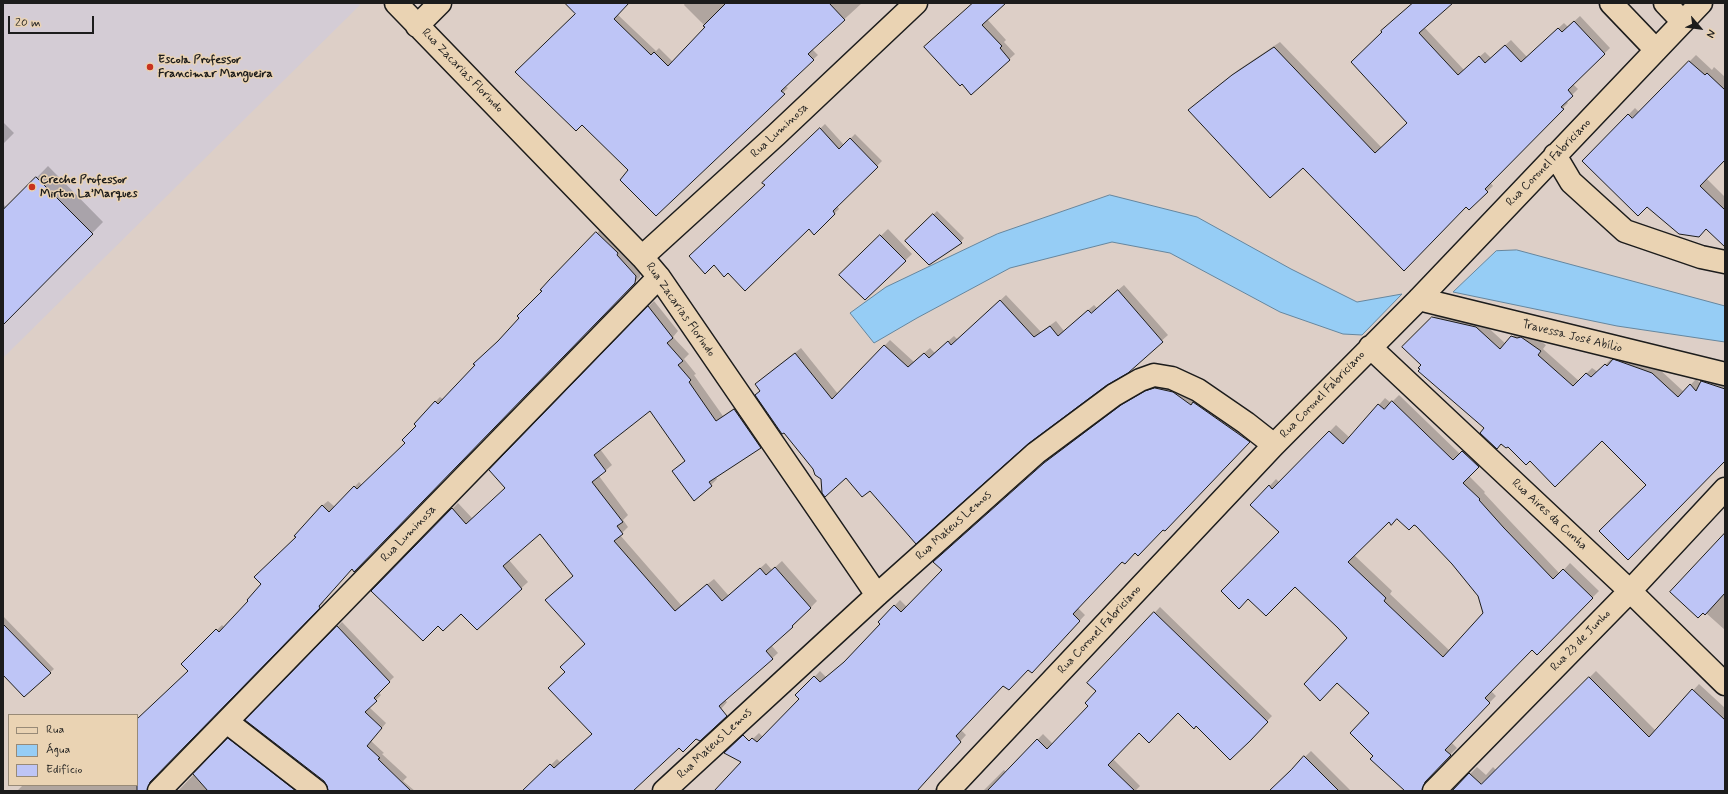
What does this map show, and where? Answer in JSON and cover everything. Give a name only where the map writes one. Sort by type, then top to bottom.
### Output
[{"type":"street","name":"Rua Zacarias Florindo","points":[[396,3],[642,257],[658,277],[877,595]]},
{"type":"street","points":[[417,26],[440,3]]},
{"type":"street","name":"Rua Luminosa","points":[[642,257],[770,140],[916,3]]},
{"type":"street","points":[[1611,3],[1656,50]]},
{"type":"street","points":[[1665,3],[1683,22]]},
{"type":"street","name":"Rua Coronel Fabriciano","points":[[948,791],[1274,445],[1419,299],[1701,3]]},
{"type":"street","points":[[1556,155],[1571,182],[1625,231],[1701,257],[1725,262]]},
{"type":"street","name":"Rua Luminosa","points":[[159,791],[658,277]]},
{"type":"street","name":"Travessa José Abílio","points":[[1419,299],[1725,374]]},
{"type":"street","name":"Rua Aires da Cunha","points":[[1370,347],[1630,591],[1725,684]]},
{"type":"street","name":"Rua Mateus Lemos","points":[[664,791],[877,595],[1036,453],[1114,396],[1140,380],[1154,375],[1172,378],[1198,390],[1246,423],[1274,445]]},
{"type":"street","name":"Rua 23 de Junho","points":[[1434,791],[1630,591],[1725,488]]},
{"type":"street","points":[[227,722],[316,791]]},
{"type":"shaded area","name":"Escola Professor Francimar Mangueira","points":[[3,3],[358,3],[360,5],[3,358]]},
{"type":"water","points":[[1110,195],[1197,217],[1291,269],[1357,302],[1402,294],[1362,335],[1343,334],[1280,312],[1170,253],[1112,242],[1010,268],[874,343],[850,313],[886,287],[997,234]]},
{"type":"water","points":[[1517,250],[1725,306],[1725,342],[1617,326],[1453,292],[1496,251]]},
{"type":"building","points":[[565,3],[629,3],[614,19],[651,55],[654,52],[668,66],[705,27],[703,26],[726,3],[829,3],[845,20],[808,54],[814,60],[781,91],[785,94],[656,216],[620,180],[628,170],[582,125],[576,131],[515,72],[575,14]]},
{"type":"building","points":[[973,3],[1006,3],[982,25],[1002,46],[1000,48],[1010,60],[971,95],[962,84],[960,86],[924,47]]},
{"type":"building","points":[[1413,3],[1453,3],[1419,33],[1458,75],[1479,56],[1485,63],[1505,45],[1521,62],[1558,28],[1562,32],[1574,21],[1605,54],[1568,90],[1573,96],[1561,107],[1564,109],[1485,189],[1488,192],[1469,210],[1466,207],[1404,271],[1303,168],[1270,198],[1188,110],[1232,75],[1274,47],[1375,153],[1407,123],[1351,62],[1382,32],[1381,31]]},
{"type":"building","points":[[1689,61],[1705,75],[1707,73],[1725,90],[1725,160],[1700,186],[1725,210],[1725,247],[1706,229],[1699,237],[1679,234],[1647,207],[1638,216],[1582,161],[1628,114],[1632,118]]},
{"type":"building","points":[[820,128],[839,149],[850,138],[878,167],[833,211],[835,214],[814,235],[809,229],[745,291],[728,273],[724,277],[714,265],[705,274],[689,256],[765,185],[762,183]]},
{"type":"building","points":[[36,177],[93,234],[3,325],[3,210]]},
{"type":"building","points":[[933,214],[962,243],[929,265],[905,241]]},
{"type":"building","points":[[596,232],[618,253],[617,255],[636,276],[635,283],[354,572],[352,569],[319,606],[320,608],[150,782],[147,791],[137,791],[138,718],[188,671],[181,664],[216,629],[219,632],[248,601],[247,600],[261,584],[254,577],[296,537],[294,536],[322,505],[329,512],[354,486],[357,489],[405,443],[402,440],[416,426],[414,424],[435,401],[438,404],[475,365],[473,364],[498,341],[519,318],[517,316],[542,291],[540,290]]},
{"type":"building","points":[[880,235],[906,261],[865,300],[839,275]]},
{"type":"building","points":[[1118,290],[1163,342],[1128,373],[1107,385],[1028,444],[916,544],[870,491],[862,497],[846,478],[825,497],[822,493],[821,479],[815,475],[813,469],[784,433],[782,434],[755,395],[760,391],[755,384],[795,353],[832,399],[884,345],[908,367],[924,353],[929,358],[948,341],[951,345],[1000,300],[1034,337],[1050,326],[1058,336],[1088,310],[1091,313]]},
{"type":"building","points":[[648,306],[673,338],[667,343],[683,361],[678,365],[691,380],[689,382],[716,421],[734,409],[761,448],[709,482],[712,486],[694,501],[672,471],[685,461],[650,411],[594,455],[606,471],[592,482],[623,522],[617,526],[623,534],[614,541],[675,611],[707,584],[722,601],[760,568],[766,575],[775,567],[811,608],[792,626],[793,627],[766,651],[773,659],[719,706],[727,716],[700,741],[696,739],[683,752],[679,748],[633,791],[522,791],[550,764],[554,768],[592,734],[548,688],[565,672],[560,667],[585,644],[545,600],[573,576],[540,534],[503,566],[522,589],[477,630],[461,614],[443,631],[438,626],[423,641],[371,591],[452,508],[466,524],[505,488],[489,470]]},
{"type":"building","points":[[1432,317],[1476,327],[1500,349],[1511,336],[1517,338],[1521,337],[1541,351],[1538,355],[1573,386],[1586,373],[1591,377],[1605,364],[1607,366],[1613,359],[1652,373],[1678,397],[1690,384],[1696,391],[1701,381],[1725,389],[1725,461],[1628,560],[1599,531],[1646,485],[1602,441],[1555,487],[1530,461],[1526,465],[1508,447],[1506,448],[1501,444],[1497,449],[1480,433],[1484,428],[1418,371],[1420,369],[1418,368],[1421,365],[1402,347]]},
{"type":"building","points":[[1155,388],[1173,392],[1191,405],[1193,402],[1250,442],[1165,531],[1163,530],[1138,556],[1135,553],[1125,564],[1122,562],[1073,614],[1080,621],[1032,673],[1028,670],[1009,690],[1003,686],[956,736],[961,742],[917,791],[714,791],[741,762],[724,753],[743,735],[749,741],[752,738],[757,742],[799,699],[795,695],[814,676],[820,682],[844,662],[880,624],[878,622],[894,605],[901,612],[942,570],[933,562],[1044,463],[1121,405],[1145,391]]},
{"type":"building","points":[[1392,401],[1453,460],[1462,451],[1479,467],[1463,483],[1480,499],[1479,500],[1504,528],[1553,579],[1563,569],[1593,598],[1537,655],[1532,650],[1485,698],[1490,703],[1445,750],[1451,755],[1425,782],[1422,791],[1405,791],[1370,759],[1373,756],[1350,733],[1369,713],[1337,683],[1320,701],[1304,684],[1347,638],[1338,628],[1295,587],[1266,616],[1248,599],[1239,609],[1221,591],[1279,532],[1250,505],[1269,485],[1272,489],[1329,431],[1343,444],[1378,404],[1384,409]],"holes":[[[1397,519],[1409,530],[1414,525],[1416,526],[1452,564],[1478,596],[1483,613],[1443,657],[1384,601],[1386,598],[1348,562],[1389,522],[1391,525]]]},
{"type":"building","points":[[1725,533],[1725,593],[1705,615],[1703,613],[1698,618],[1670,592]]},
{"type":"building","points":[[1154,612],[1268,722],[1230,760],[1196,726],[1194,729],[1178,713],[1149,743],[1139,733],[1108,765],[1135,791],[987,791],[1037,739],[1047,749],[1088,706],[1085,703],[1096,691],[1087,683]]},
{"type":"building","points":[[3,624],[51,673],[24,697],[3,675]]},
{"type":"building","points":[[337,626],[390,682],[374,698],[377,701],[365,712],[382,728],[367,746],[380,758],[378,759],[411,791],[328,791],[324,781],[245,720]]},
{"type":"building","points":[[1589,677],[1649,737],[1692,689],[1725,720],[1725,791],[1452,791],[1469,773],[1481,784]]},
{"type":"building","points":[[228,738],[296,791],[208,791],[193,774]]},
{"type":"building","points":[[1304,756],[1339,791],[1269,791],[1291,770]]},
{"type":"place","name":"Escola Professor Francimar Mangueira","points":[[150,67]]},
{"type":"place","name":"Creche Professor Mirton La’Marques","points":[[32,187]]}]
